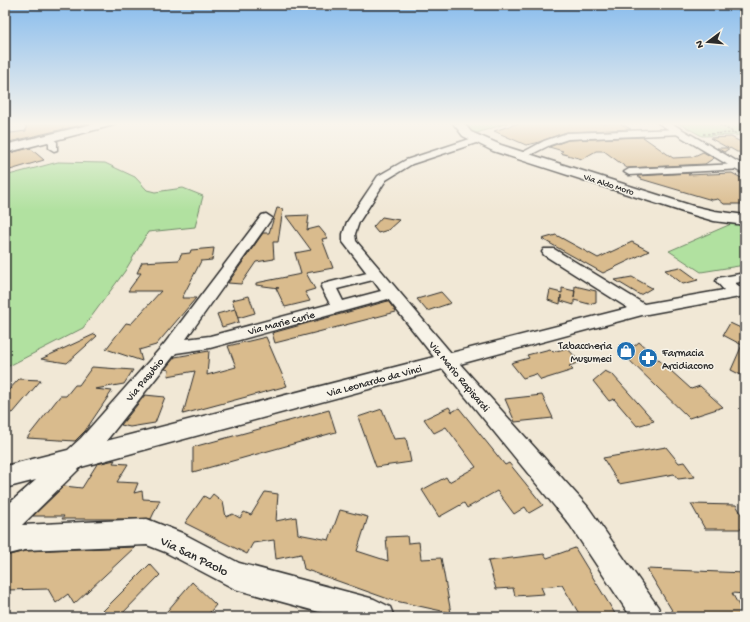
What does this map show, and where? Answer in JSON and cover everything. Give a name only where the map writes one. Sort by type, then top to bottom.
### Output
[{"type":"main road","name":"Via Aldo Moro","points":[[510,152],[688,209],[714,216],[745,220]]},
{"type":"main road","points":[[713,152],[727,160],[743,166]]},
{"type":"street","name":"Via Mario Rapisardi","points":[[436,152],[409,162],[382,178],[353,222],[349,234],[350,242],[446,360],[579,516],[648,617]]},
{"type":"street","points":[[521,156],[529,152]]},
{"type":"street","points":[[629,172],[743,166]]},
{"type":"street","name":"Via Pasubio","points":[[5,524],[88,445],[171,347],[266,218]]},
{"type":"street","points":[[548,252],[642,310]]},
{"type":"street","points":[[339,307],[328,287],[376,275]]},
{"type":"street","name":"Via Leonardo da Vinci","points":[[5,477],[446,360],[642,310],[742,287]]},
{"type":"street","name":"Via Marie Curie","points":[[171,347],[210,342],[391,293]]},
{"type":"street","name":"Via San Paolo","points":[[5,542],[25,537],[147,532],[173,542],[235,575],[374,614],[380,617]]},
{"type":"green space","points":[[58,162],[105,163],[135,177],[147,190],[155,192],[183,188],[203,196],[195,227],[148,232],[125,271],[83,328],[5,368],[5,176]]},
{"type":"green space","points":[[731,224],[745,225],[745,265],[701,272],[669,251]]},
{"type":"building","points":[[13,152],[35,152],[44,160],[10,170],[5,165],[5,154]]},
{"type":"building","points":[[561,152],[594,152],[582,159],[560,153]]},
{"type":"building","points":[[605,152],[664,152],[673,158],[692,157],[703,152],[714,158],[705,164],[627,168]]},
{"type":"building","points":[[691,173],[688,175],[732,173],[745,180],[745,204],[724,204],[718,199],[712,200],[641,179],[637,176]]},
{"type":"building","points":[[277,208],[283,209],[278,242],[273,242],[274,259],[256,262],[241,284],[228,283],[263,233],[269,233]]},
{"type":"building","points":[[309,215],[307,230],[319,227],[328,238],[322,239],[333,268],[306,273],[315,289],[305,292],[310,301],[285,307],[276,288],[279,288],[256,285],[256,283],[301,274],[295,253],[311,250],[286,216]]},
{"type":"building","points":[[382,217],[399,220],[388,230],[378,233],[373,227]]},
{"type":"building","points":[[556,235],[598,258],[632,242],[649,251],[603,273],[542,239]]},
{"type":"building","points":[[214,248],[212,260],[201,261],[182,298],[196,298],[156,345],[139,350],[142,361],[106,349],[126,323],[131,324],[161,291],[128,291],[141,273],[137,273],[142,262],[179,260],[181,254],[190,253],[191,250]]},
{"type":"building","points":[[680,267],[698,280],[683,284],[665,270]]},
{"type":"building","points":[[632,277],[652,288],[640,295],[615,280]]},
{"type":"building","points":[[575,286],[596,291],[596,302],[589,304],[574,300],[574,305],[561,301],[561,295],[560,304],[548,300],[550,290],[562,293],[562,288],[575,291]]},
{"type":"building","points":[[441,292],[451,303],[427,311],[417,299]]},
{"type":"building","points":[[249,296],[255,313],[238,318],[232,300]]},
{"type":"building","points":[[388,301],[396,312],[275,343],[272,333]]},
{"type":"building","points":[[235,309],[239,322],[222,327],[217,314]]},
{"type":"building","points":[[730,323],[745,330],[745,377],[731,370],[742,345],[723,335]]},
{"type":"building","points":[[95,334],[97,336],[67,363],[41,359]]},
{"type":"building","points":[[266,337],[287,386],[183,414],[195,371],[168,376],[169,370],[165,369],[175,357],[209,351],[207,375],[236,367],[228,346]]},
{"type":"building","points":[[639,342],[691,389],[700,386],[723,407],[689,418],[624,355]]},
{"type":"building","points":[[567,348],[580,362],[569,366],[573,370],[541,380],[536,374],[523,378],[511,363],[529,358],[527,355],[550,349],[553,352]]},
{"type":"building","points":[[92,367],[133,370],[124,384],[95,389],[112,391],[85,431],[75,441],[27,438],[60,396],[66,396],[75,385],[79,385]]},
{"type":"building","points":[[605,371],[613,375],[654,421],[637,426],[614,399],[609,401],[593,381]]},
{"type":"building","points":[[19,379],[41,380],[13,413],[5,412],[5,394]]},
{"type":"building","points":[[145,395],[165,397],[155,423],[130,427],[121,425]]},
{"type":"building","points":[[542,395],[553,418],[515,422],[505,399]]},
{"type":"building","points":[[449,407],[452,412],[459,408],[505,465],[509,463],[543,505],[529,513],[525,507],[514,514],[497,491],[467,508],[464,503],[439,517],[422,490],[446,477],[449,482],[476,467],[446,427],[434,433],[424,419]]},
{"type":"building","points":[[382,409],[394,439],[406,438],[411,462],[376,467],[358,417]]},
{"type":"building","points":[[329,410],[336,432],[193,472],[193,447]]},
{"type":"building","points":[[666,447],[679,463],[684,462],[695,477],[678,479],[674,474],[619,484],[603,458]]},
{"type":"building","points":[[115,460],[113,463],[128,464],[117,482],[138,483],[134,493],[142,491],[143,499],[160,500],[151,519],[62,519],[64,516],[33,516],[64,486],[82,488],[97,464]]},
{"type":"building","points":[[265,492],[278,494],[276,521],[296,517],[298,534],[329,540],[340,510],[368,517],[357,551],[388,561],[386,537],[407,536],[408,543],[419,542],[421,559],[441,558],[451,613],[391,600],[304,569],[301,554],[276,559],[274,540],[253,543],[247,554],[185,523],[204,496],[209,499],[213,494],[223,502],[226,517],[233,514],[240,518],[244,512],[251,515]]},
{"type":"building","points":[[691,504],[736,505],[745,519],[745,529],[705,529]]},
{"type":"building","points":[[135,547],[74,604],[68,594],[56,603],[48,589],[5,590],[5,556],[25,551]]},
{"type":"building","points":[[575,548],[617,617],[581,617],[562,585],[541,587],[544,594],[515,596],[513,588],[496,589],[488,561],[544,554],[547,558]]},
{"type":"building","points":[[150,564],[160,575],[119,617],[97,617]]},
{"type":"building","points":[[647,569],[745,573],[745,594],[732,593],[745,617],[676,617]]},
{"type":"building","points":[[192,582],[216,605],[206,617],[162,617]]},
{"type":"place","name":"Tabaccheria Musumeci","points":[[626,351]]},
{"type":"place","name":"Farmacia Arcidiacono","points":[[648,358]]}]
